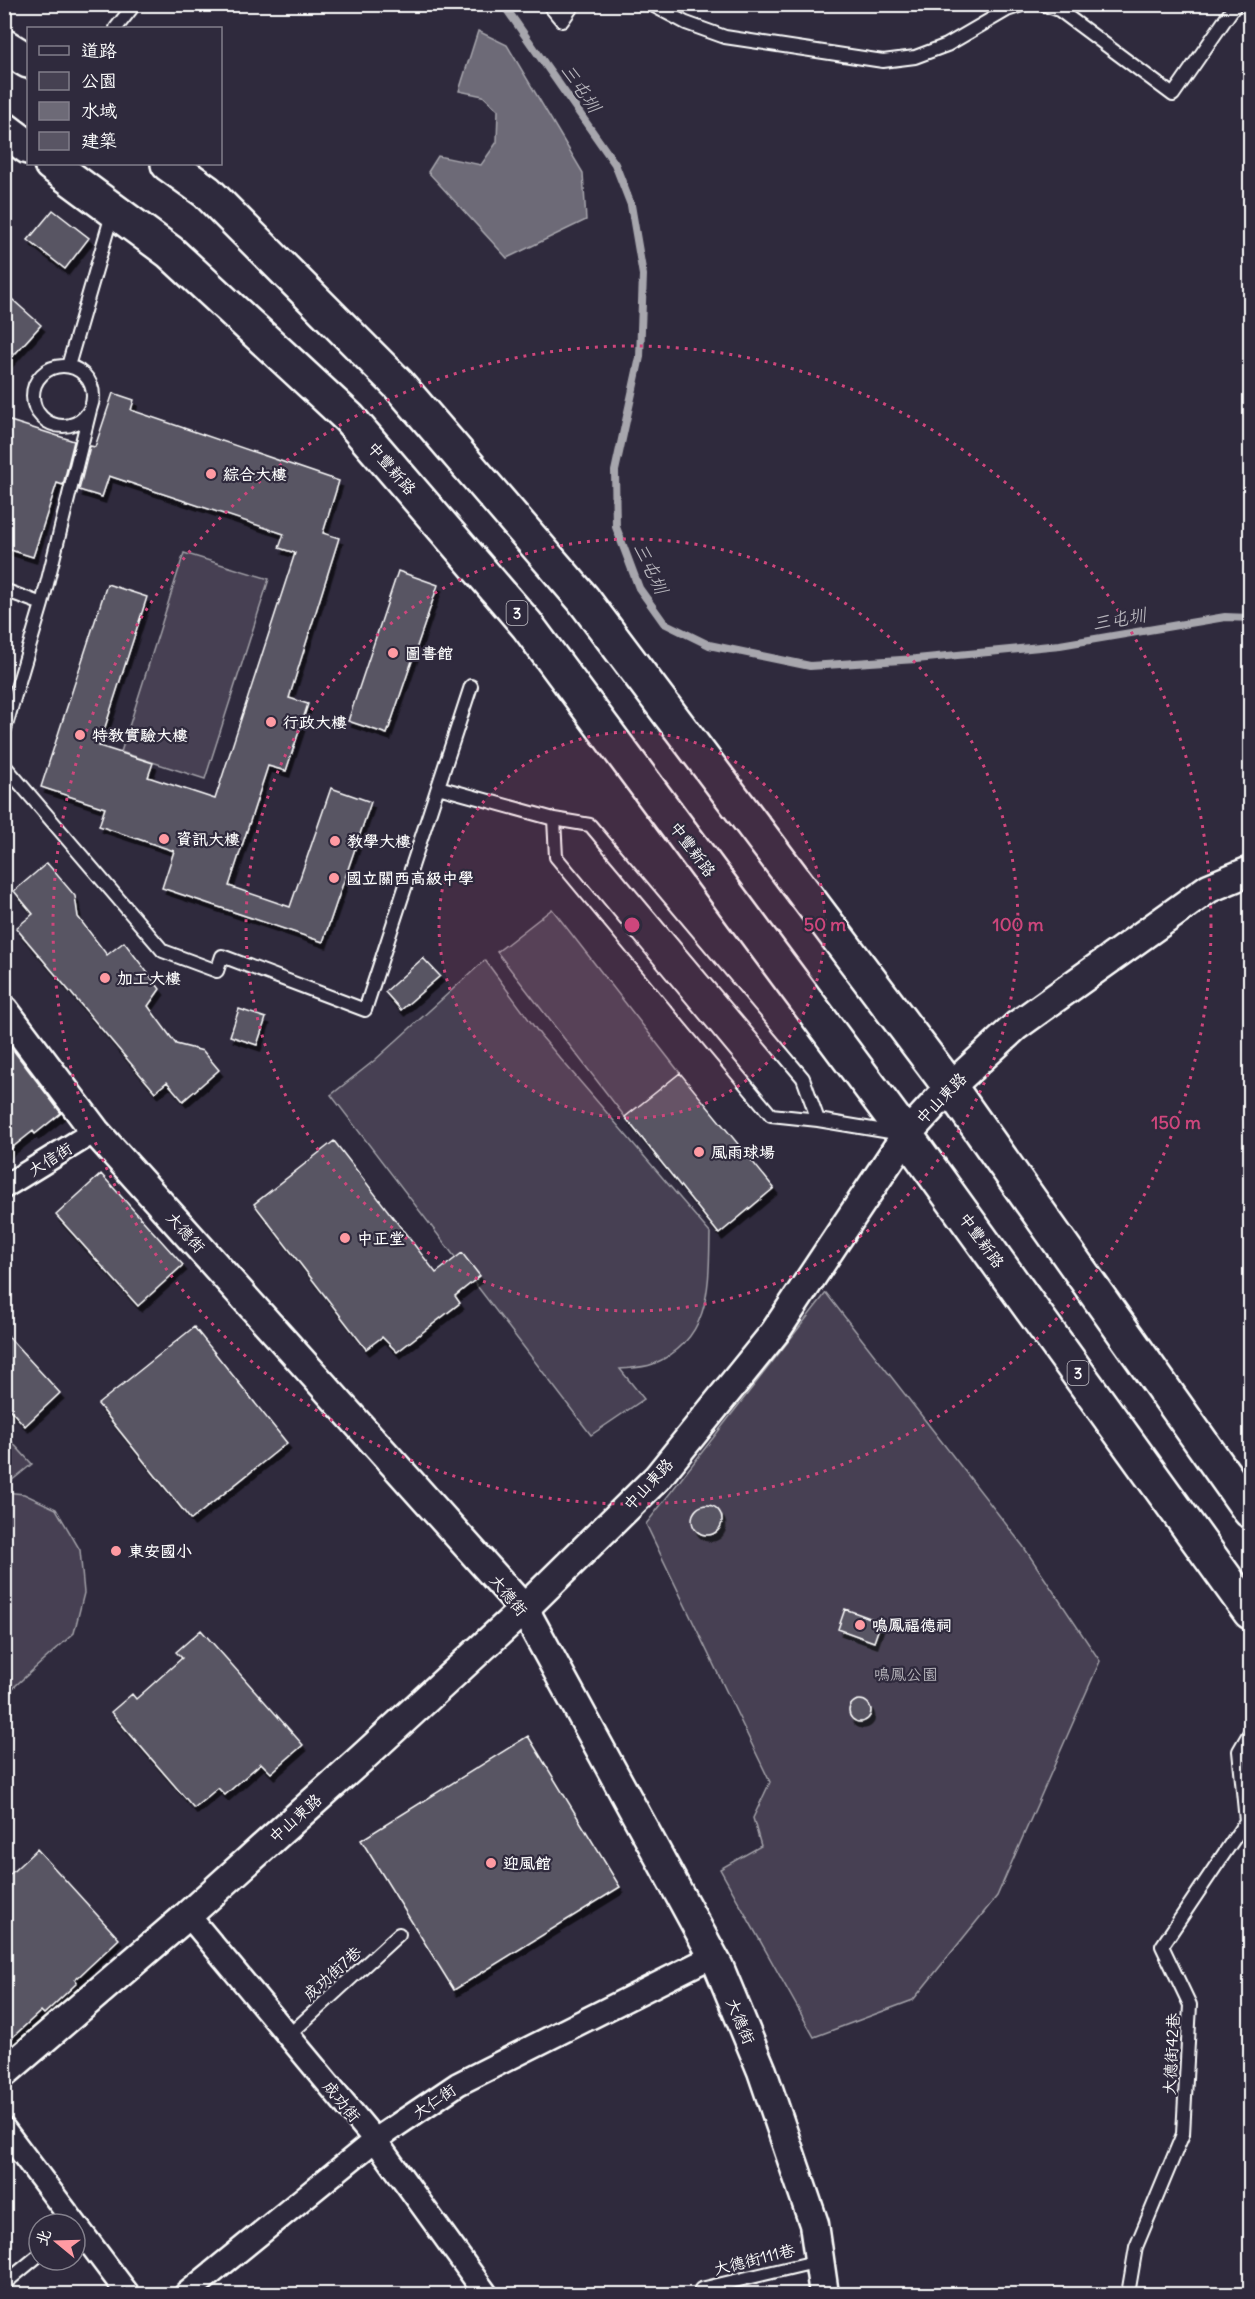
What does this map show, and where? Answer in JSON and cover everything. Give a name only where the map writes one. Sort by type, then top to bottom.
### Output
[{"type":"main road","points":[[4,46],[27,60]]},
{"type":"main road","points":[[4,129],[27,146]]},
{"type":"main road","name":"中豐新路","points":[[52,165],[170,252],[349,418],[519,616],[906,1135],[1251,1612]]},
{"type":"main road","points":[[169,165],[207,192],[398,384],[583,599],[950,1087],[1251,1510]]},
{"type":"street","name":"中山東路","points":[[4,2073],[188,1915],[524,1609],[657,1478],[775,1332],[906,1135],[950,1087],[1016,1026],[1209,888],[1251,871]]},
{"type":"street","name":"大德街","points":[[4,1010],[95,1131],[524,1609],[712,1956],[762,2071],[814,2224],[824,2295]]},
{"type":"street","name":"大信街","points":[[4,1187],[95,1131]]},
{"type":"street","name":"成功街","points":[[188,1915],[375,2140],[486,2294]]},
{"type":"street","name":"大仁街","points":[[186,2295],[375,2140],[458,2084],[712,1956]]},
{"type":"street","points":[[4,2129],[65,2212]]},
{"type":"street","points":[[87,2241],[128,2295]]},
{"type":"lane","points":[[117,27],[131,9],[132,4]]},
{"type":"lane","points":[[548,4],[562,21],[574,4]]},
{"type":"lane","points":[[650,4],[686,23],[725,37],[883,61],[915,57],[947,45],[1007,10],[1025,4]]},
{"type":"lane","points":[[1042,4],[1058,7],[1173,96],[1236,4]]},
{"type":"lane","points":[[68,366],[101,247],[114,210]]},
{"type":"lane","points":[[4,732],[42,604],[93,402],[91,382],[85,374],[68,366],[48,369],[40,376],[33,395],[39,414],[47,421],[57,425],[76,424],[90,410]]},
{"type":"lane","points":[[4,589],[42,604]]},
{"type":"lane","points":[[4,765],[163,951],[217,971],[222,956],[365,1010],[471,686]]},
{"type":"lane","points":[[438,787],[554,819],[590,825],[803,1078],[818,1120]]},
{"type":"lane","points":[[554,819],[556,857],[771,1115],[818,1120],[906,1135]]},
{"type":"lane","name":"大德街42巷","points":[[1128,2295],[1136,2247],[1183,2134],[1190,2006],[1162,1946],[1245,1821],[1239,1751],[1251,1732]]},
{"type":"lane","name":"成功街7巷","points":[[288,2036],[399,1934]]},
{"type":"lane","name":"大德街111巷","points":[[702,2295],[701,2289],[819,2261]]},
{"type":"lane","points":[[4,2284],[27,2265]]},
{"type":"green space","points":[[184,553],[269,579],[205,779],[121,752]]},
{"type":"green space","points":[[552,909],[680,1073],[625,1117],[497,952]]},
{"type":"green space","points":[[485,960],[541,1036],[710,1233],[707,1292],[696,1326],[686,1341],[672,1354],[653,1364],[620,1369],[644,1399],[591,1435],[331,1095],[375,1060]]},
{"type":"green space","name":"鳴鳳公園","points":[[826,1293],[1023,1546],[1100,1661],[997,1896],[913,2000],[814,2037],[720,1869],[761,1846],[753,1818],[770,1782],[646,1524]]},
{"type":"green space","points":[[10,1440],[32,1464],[5,1486],[5,1446]]},
{"type":"green space","points":[[5,1492],[24,1494],[56,1509],[80,1550],[84,1593],[74,1633],[5,1695]]},
{"type":"water","points":[[478,31],[507,45],[583,173],[586,220],[507,258],[428,172],[438,156],[481,165],[497,142],[498,110],[483,96],[459,91]]},
{"type":"building","points":[[53,210],[89,238],[65,269],[28,240]]},
{"type":"building","points":[[4,292],[41,325],[4,366]]},
{"type":"building","points":[[113,393],[134,400],[131,410],[339,481],[323,533],[339,538],[289,698],[308,704],[286,771],[268,766],[229,886],[290,907],[331,788],[371,802],[323,942],[162,888],[174,851],[99,826],[105,808],[41,787],[107,584],[147,597],[99,746],[153,763],[148,777],[215,799],[295,553],[279,548],[284,534],[109,476],[102,497],[79,490],[90,446],[95,447]]},
{"type":"building","points":[[4,419],[74,441],[63,485],[57,483],[33,557],[4,548]]},
{"type":"building","name":"圖書館","points":[[398,571],[438,585],[387,734],[348,721]]},
{"type":"building","name":"加工大樓","points":[[47,863],[75,896],[78,917],[107,955],[124,942],[160,989],[148,1006],[176,1044],[203,1051],[219,1070],[183,1101],[167,1082],[155,1092],[16,928],[33,914],[14,891]]},
{"type":"building","points":[[423,958],[440,976],[401,1010],[385,992]]},
{"type":"building","points":[[239,1009],[266,1018],[257,1045],[230,1036]]},
{"type":"building","points":[[4,1038],[61,1113],[35,1134],[33,1131],[4,1154]]},
{"type":"building","name":"風雨球場","points":[[680,1073],[774,1188],[719,1234],[625,1117]]},
{"type":"building","name":"中正堂","points":[[334,1141],[436,1273],[462,1253],[480,1276],[455,1296],[460,1303],[397,1352],[382,1337],[366,1349],[254,1204]]},
{"type":"building","points":[[101,1174],[183,1265],[138,1306],[56,1215]]},
{"type":"building","points":[[194,1327],[287,1443],[191,1520],[98,1404]]},
{"type":"building","points":[[4,1332],[60,1393],[25,1426],[4,1403]]},
{"type":"building","points":[[707,1505],[717,1510],[722,1520],[717,1530],[707,1535],[697,1530],[692,1520],[697,1510]]},
{"type":"building","name":"鳴鳳福德祠","points":[[845,1609],[881,1622],[874,1642],[838,1629]]},
{"type":"building","points":[[201,1630],[303,1745],[271,1773],[261,1763],[225,1795],[218,1788],[194,1808],[111,1712],[132,1694],[136,1699],[182,1658],[176,1652]]},
{"type":"building","points":[[860,1700],[870,1707],[871,1711],[864,1721],[860,1722],[850,1715],[849,1711],[856,1701]]},
{"type":"building","name":"迎風館","points":[[528,1736],[620,1887],[454,1990],[361,1840]]},
{"type":"building","points":[[37,1849],[119,1939],[75,1980],[77,1983],[44,2014],[41,2011],[4,2045],[4,1880]]},
{"type":"waterway","name":"三屯圳","points":[[503,4],[615,164],[631,205],[643,275],[640,357],[615,471],[616,527],[639,588],[664,623],[709,645],[810,666],[916,659],[1060,645],[1225,617],[1250,618]]},
{"type":"place","name":"綜合大樓","points":[[211,474]]},
{"type":"place","name":"圖書館","points":[[393,653]]},
{"type":"place","name":"行政大樓","points":[[271,722]]},
{"type":"place","name":"特教實驗大樓","points":[[80,735]]},
{"type":"place","name":"資訊大樓","points":[[164,839]]},
{"type":"place","name":"教學大樓","points":[[335,841]]},
{"type":"place","name":"國立關西高級中學","points":[[334,878]]},
{"type":"place","name":"加工大樓","points":[[105,978]]},
{"type":"place","name":"風雨球場","points":[[699,1152]]},
{"type":"place","name":"中正堂","points":[[345,1238]]},
{"type":"place","name":"東安國小","points":[[116,1551]]},
{"type":"place","name":"鳴鳳福德祠","points":[[860,1625]]},
{"type":"place","name":"迎風館","points":[[491,1863]]}]
